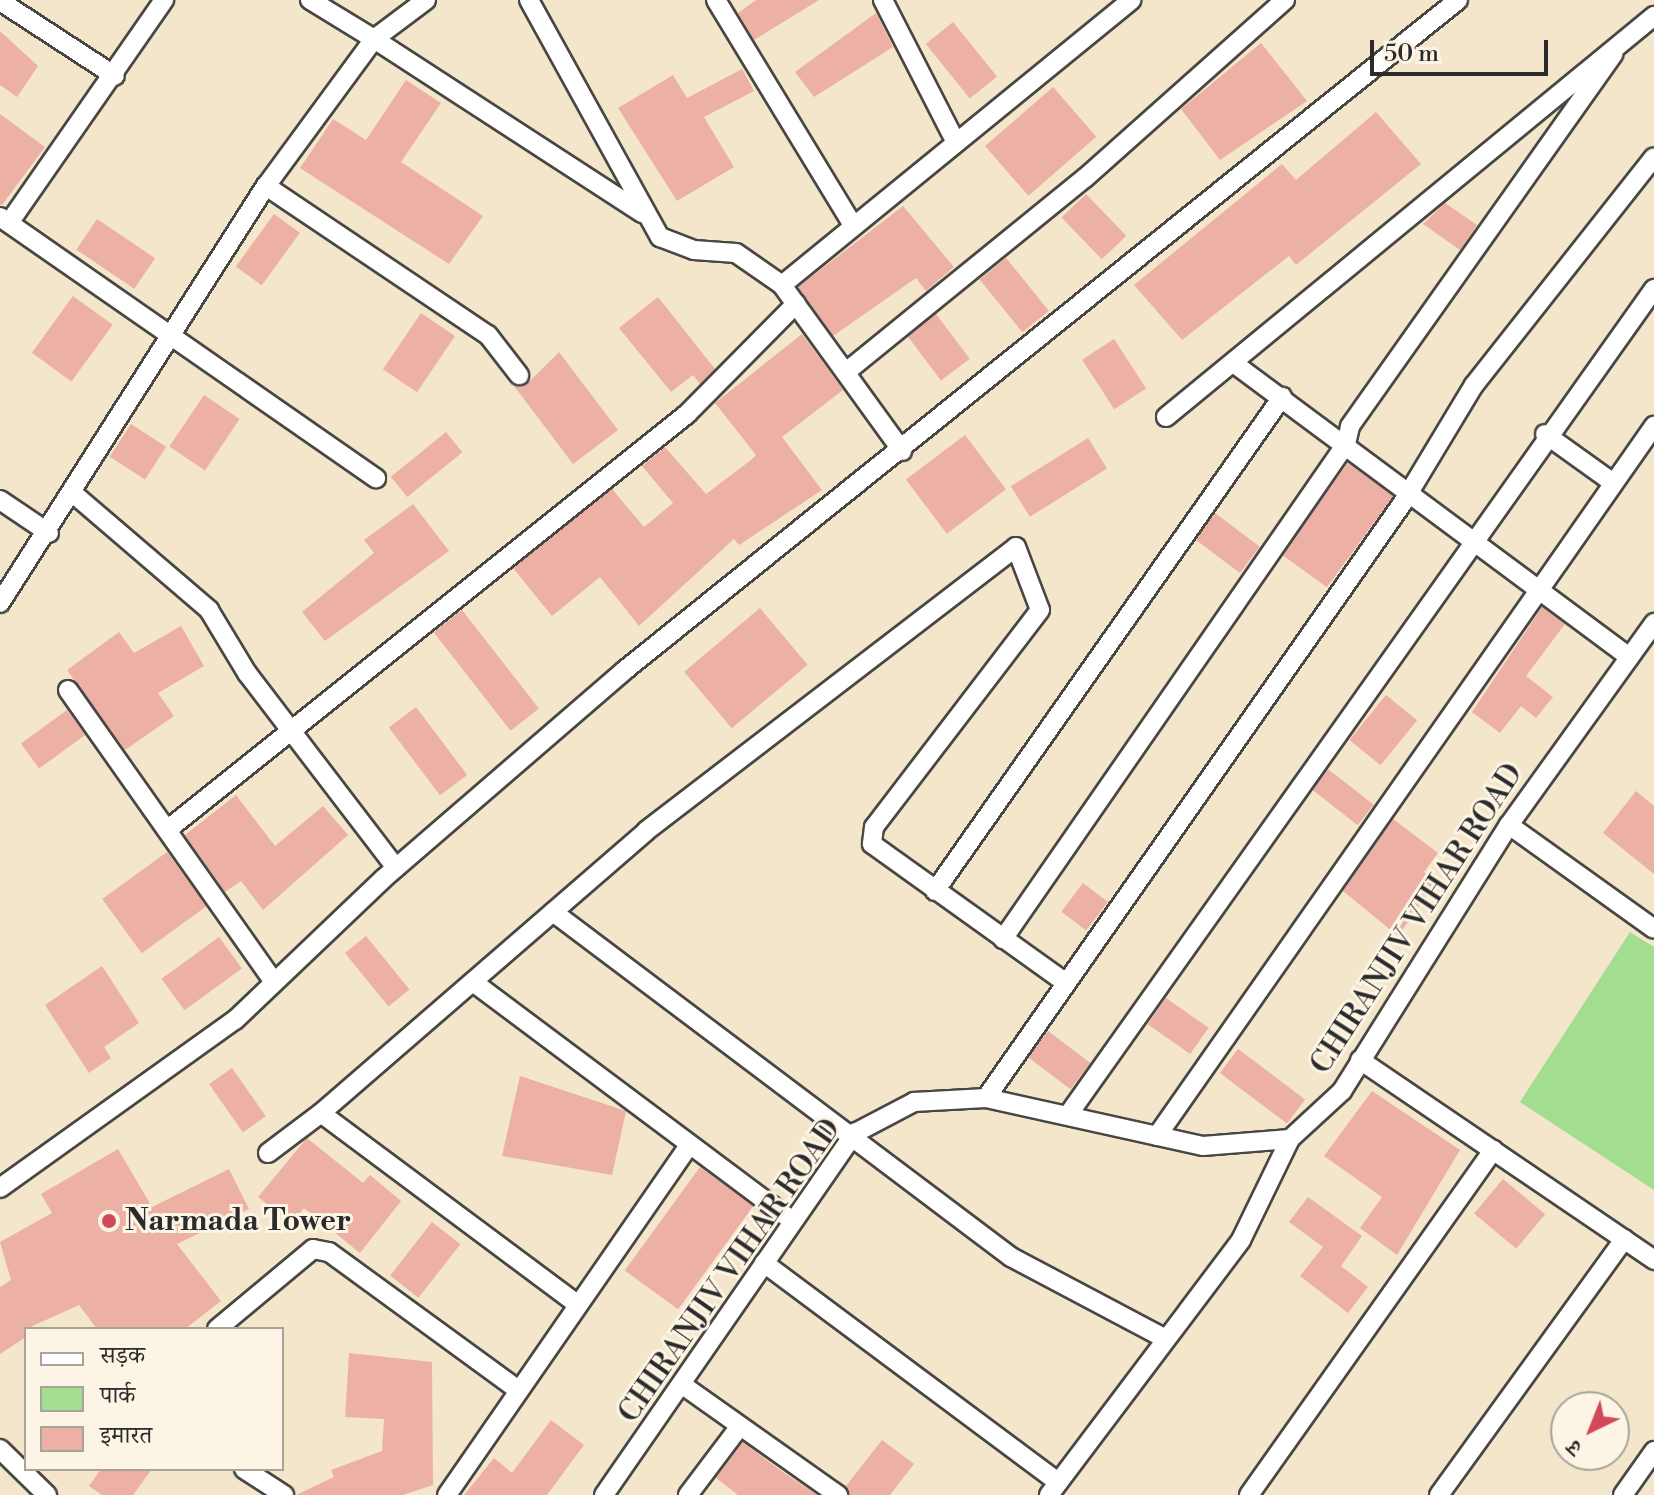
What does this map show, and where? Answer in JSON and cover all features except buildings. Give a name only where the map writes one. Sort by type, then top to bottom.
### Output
[{"type":"street","points":[[164,0],[115,76],[5,220],[167,337],[376,478]]},
{"type":"street","points":[[310,0],[643,214]]},
{"type":"street","points":[[0,603],[75,495],[167,337],[266,186],[374,39],[426,0]]},
{"type":"street","points":[[529,0],[643,214],[660,237],[694,250],[736,253],[782,285],[902,451]]},
{"type":"street","points":[[716,0],[851,222]]},
{"type":"street","points":[[883,0],[955,141]]},
{"type":"street","points":[[782,285],[851,222],[1132,0]]},
{"type":"street","points":[[846,372],[1085,178],[1285,0]]},
{"type":"street","points":[[0,1188],[166,1075],[274,982],[396,868],[625,670],[902,451],[1458,0]]},
{"type":"street","points":[[0,1],[115,76]]},
{"type":"street","points":[[1166,417],[1236,365],[1613,54],[1654,16]]},
{"type":"street","points":[[1003,939],[1346,444],[1350,426],[1613,54]]},
{"type":"street","points":[[986,1098],[1411,489],[1474,385],[1654,157]]},
{"type":"street","points":[[266,186],[488,335],[519,375]]},
{"type":"street","points":[[1068,1115],[1476,538],[1545,434],[1654,289]]},
{"type":"street","points":[[167,830],[687,414],[796,304]]},
{"type":"street","points":[[1236,365],[1411,489],[1629,657]]},
{"type":"street","points":[[935,891],[1282,397]]},
{"type":"street","points":[[1157,1136],[1654,426]]},
{"type":"street","points":[[1545,434],[1612,482]]},
{"type":"street","points":[[75,495],[209,610],[292,732],[396,868]]},
{"type":"street","points":[[0,500],[49,533]]},
{"type":"street","points":[[268,1153],[321,1113],[688,797],[1016,547],[1040,610],[874,827],[872,844],[880,855],[1066,983]]},
{"type":"street","name":"CHIRANJIV VIHAR ROAD","points":[[604,1495],[684,1386],[764,1263],[855,1133],[914,1102],[986,1098],[1203,1146],[1290,1139],[1342,1091],[1509,825],[1654,623]]},
{"type":"street","points":[[68,690],[274,982]]},
{"type":"street","points":[[1509,825],[1652,924]]},
{"type":"street","points":[[553,912],[855,1133],[1011,1257],[1162,1337]]},
{"type":"street","points":[[473,982],[688,1147],[793,1221]]},
{"type":"street","points":[[1360,1060],[1654,1260]]},
{"type":"street","points":[[321,1113],[577,1304]]},
{"type":"street","points":[[764,1263],[1054,1488],[1162,1337],[1241,1240],[1290,1139]]},
{"type":"street","points":[[447,1495],[688,1147]]},
{"type":"street","points":[[1249,1495],[1493,1150]]},
{"type":"street","points":[[1439,1495],[1624,1239]]},
{"type":"street","points":[[219,1327],[313,1249],[329,1252],[518,1390]]},
{"type":"street","points":[[684,1386],[838,1495]]},
{"type":"street","points":[[688,1495],[740,1426]]},
{"type":"street","points":[[0,1449],[47,1495]]},
{"type":"street","points":[[1623,1495],[1654,1451]]},
{"type":"street","points":[[247,1471],[284,1495]]},
{"type":"green space","points":[[1630,932],[1654,947],[1654,1190],[1520,1102]]},
{"type":"place","name":"Narmada Tower","points":[[109,1221]]}]
